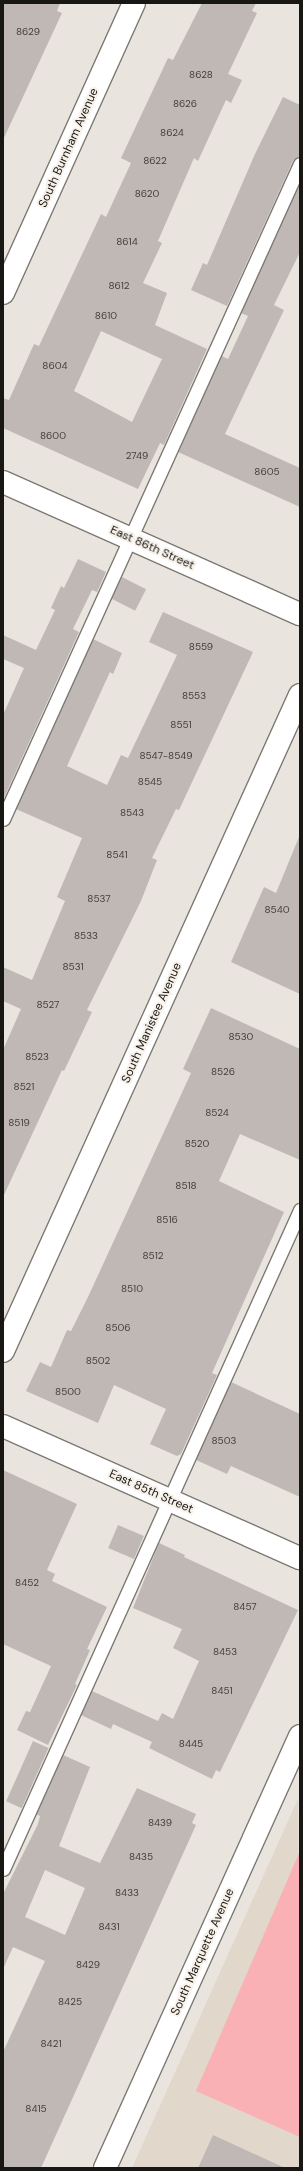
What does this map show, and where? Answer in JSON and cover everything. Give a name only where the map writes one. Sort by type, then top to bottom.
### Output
[{"type":"street","name":"South Burnham Avenue","points":[[3,293],[134,3]]},
{"type":"street","name":"East 86th Street","points":[[3,482],[300,614]]},
{"type":"street","name":"South Manistee Avenue","points":[[3,1351],[300,695]]},
{"type":"street","name":"East 85th Street","points":[[3,1426],[300,1558]]},
{"type":"street","name":"South Marquette Avenue","points":[[106,2168],[300,1736]]},
{"type":"lane","points":[[3,819],[300,164]]},
{"type":"lane","points":[[3,1869],[300,1210]]},
{"type":"shaded area","points":[[298,1799],[300,2168],[132,2168]]},
{"type":"shaded area","points":[[300,1851],[300,2137],[196,2091]]},
{"type":"building","points":[[3,3],[60,3],[57,11],[62,13],[3,140]]},
{"type":"building","points":[[202,3],[256,3],[252,11],[257,13],[228,74],[242,80],[231,103],[226,100],[198,161],[194,158],[158,241],[162,243],[143,283],[167,293],[155,325],[207,349],[164,445],[160,443],[138,489],[3,428],[3,398],[9,400],[34,344],[39,346],[101,214],[106,217],[131,163],[121,158],[168,58],[173,60]],"holes":[[[101,331],[162,359],[132,422],[74,391]]]},
{"type":"building","points":[[283,97],[300,105],[300,156],[293,161],[227,306],[191,290],[203,263],[207,265],[255,154]]},
{"type":"building","points":[[300,183],[300,252],[274,305],[284,310],[225,434],[300,468],[300,507],[178,452],[222,356],[228,359],[248,316],[241,313]]},
{"type":"building","points":[[78,559],[106,572],[97,592],[92,590],[73,629],[79,632],[3,800],[3,715],[24,668],[3,659],[3,635],[36,650],[55,610],[51,608],[61,586],[64,588]]},
{"type":"building","points":[[122,577],[146,589],[135,611],[111,598]]},
{"type":"building","points":[[163,612],[253,652],[179,810],[176,809],[152,858],[157,860],[141,901],[87,1010],[92,1012],[64,1071],[62,1070],[3,1197],[3,1050],[21,1009],[3,1001],[3,967],[32,980],[65,901],[57,897],[82,838],[16,809],[93,639],[122,653],[113,674],[110,672],[67,766],[107,785],[121,755],[128,758],[177,655],[149,642]]},
{"type":"building","points":[[299,837],[300,994],[231,962],[264,887],[276,893]]},
{"type":"building","points":[[211,1008],[300,1049],[300,1160],[240,1134],[219,1181],[284,1212],[212,1373],[217,1375],[181,1454],[177,1456],[150,1444],[166,1409],[114,1385],[98,1423],[26,1391],[40,1362],[51,1367],[67,1330],[71,1331],[88,1297],[191,1073],[183,1069]]},
{"type":"building","points":[[231,1382],[300,1414],[300,1497],[231,1466],[227,1474],[196,1460]]},
{"type":"building","points":[[3,1470],[77,1504],[47,1570],[55,1574],[52,1581],[107,1607],[87,1649],[90,1650],[75,1684],[77,1685],[48,1745],[17,1730],[26,1711],[30,1712],[51,1666],[3,1644]]},
{"type":"building","points":[[118,1525],[144,1536],[134,1559],[108,1548]]},
{"type":"building","points":[[159,1543],[185,1555],[184,1557],[298,1610],[220,1772],[216,1770],[212,1779],[149,1748],[152,1742],[113,1724],[111,1729],[81,1715],[92,1691],[158,1721],[162,1713],[173,1719],[199,1661],[173,1648],[182,1629],[133,1608]]},
{"type":"building","points":[[33,1741],[49,1748],[22,1808],[6,1801]]},
{"type":"building","points":[[63,1755],[90,1767],[59,1846],[100,1863],[137,1788],[196,1814],[192,1823],[196,1825],[41,2168],[3,2168],[3,2052],[45,1961],[13,1947],[3,1969],[3,1894],[38,1824],[40,1816],[36,1814]],"holes":[[[45,1870],[85,1888],[65,1935],[25,1917]]]},
{"type":"building","points":[[213,2135],[285,2168],[198,2168]]}]
